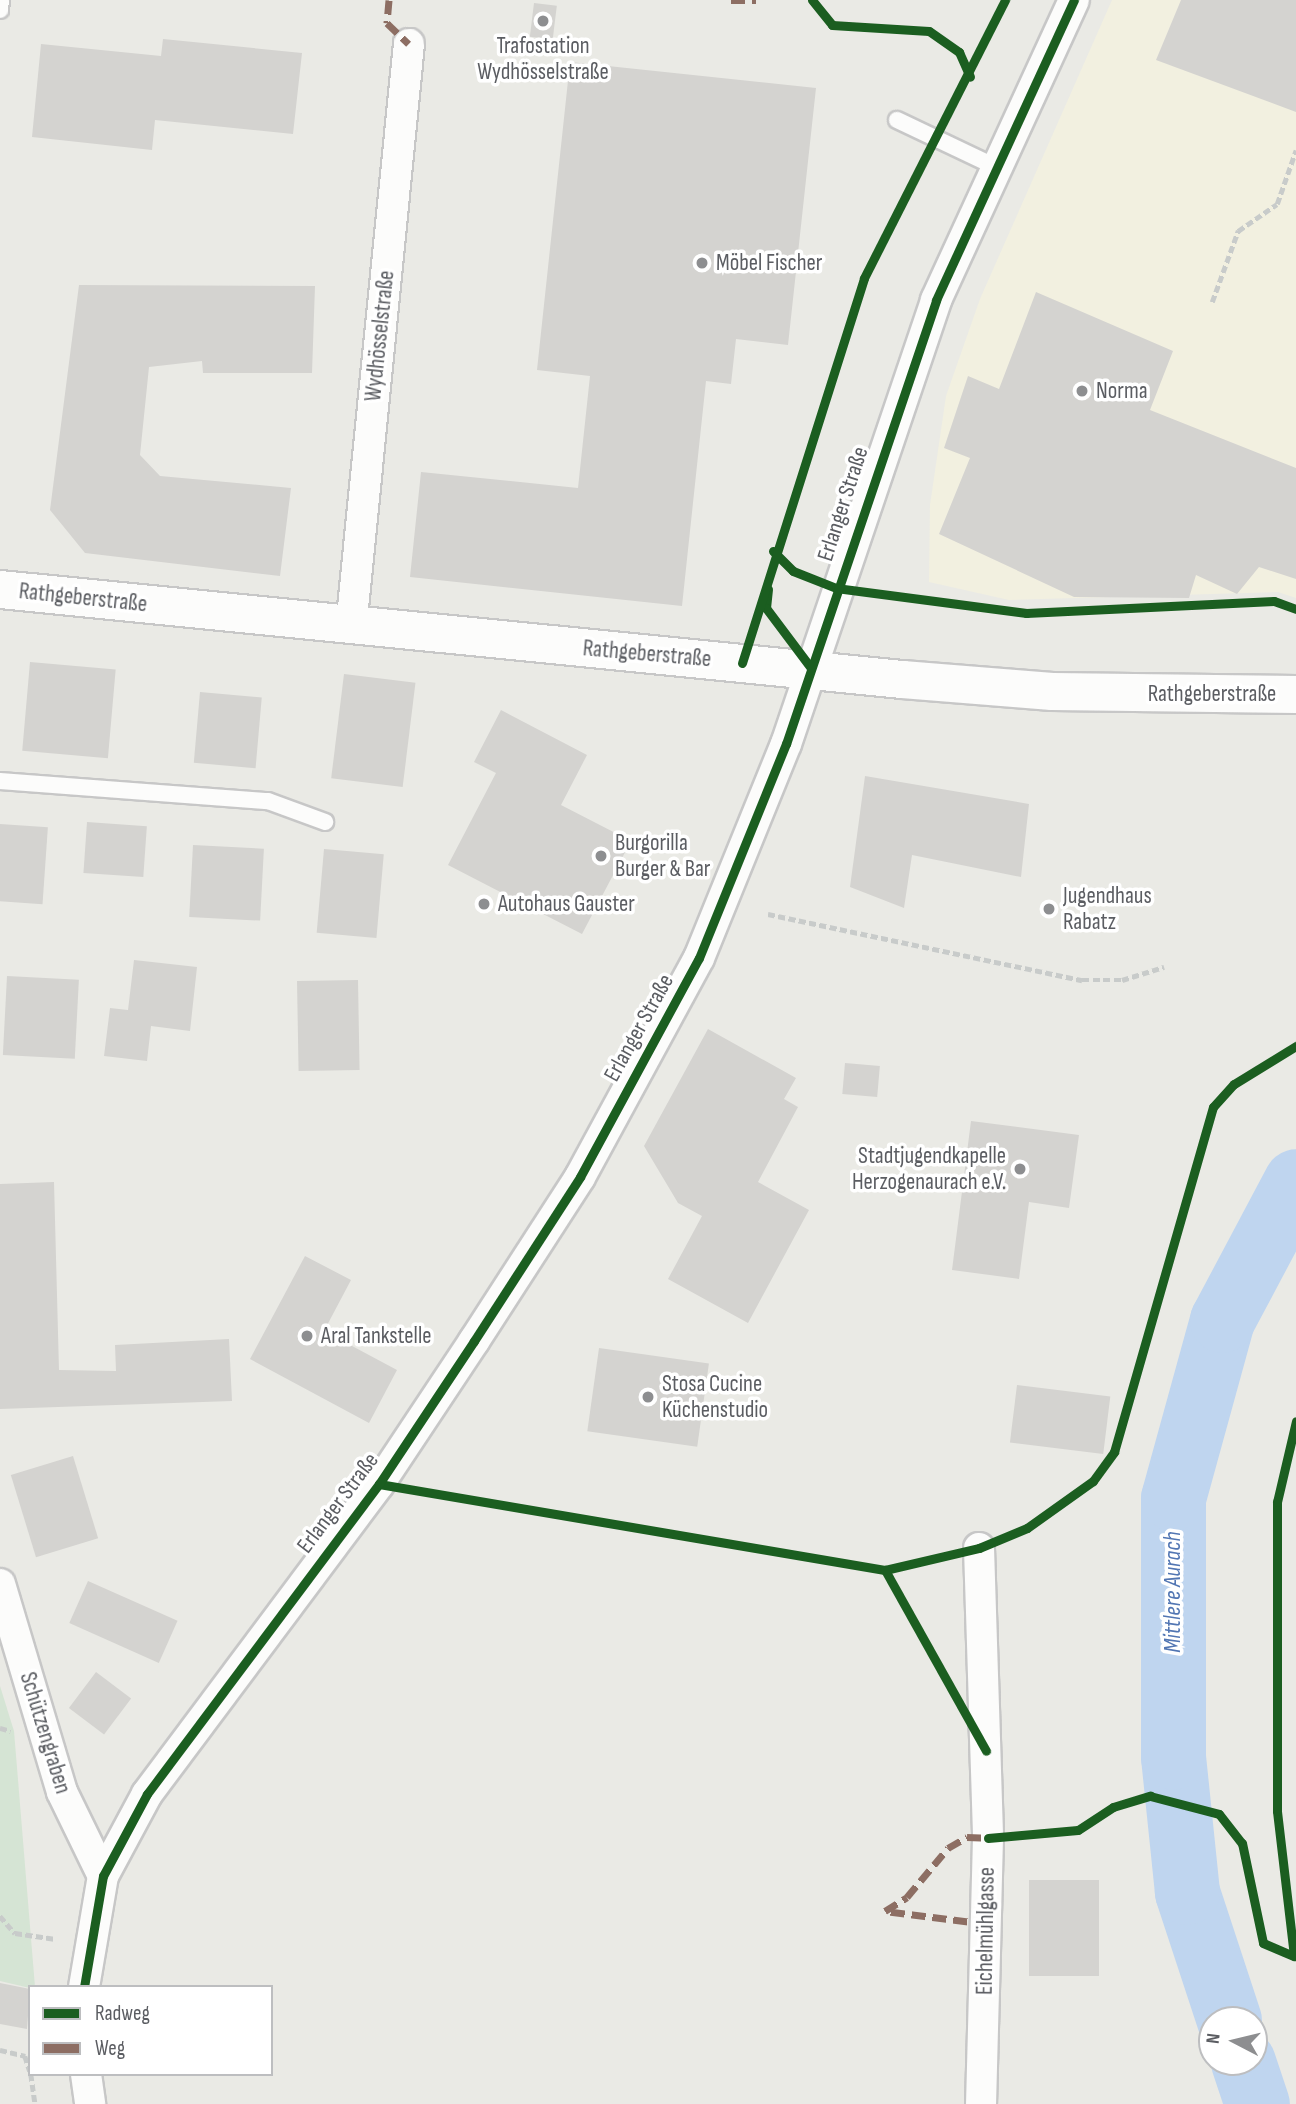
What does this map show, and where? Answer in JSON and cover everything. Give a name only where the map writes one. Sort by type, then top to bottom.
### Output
[{"type":"street","name":"Erlanger Straße","points":[[84,1985],[103,1875],[147,1794],[379,1484],[580,1177],[699,958],[747,850],[811,668],[898,398],[996,167],[1074,0]]},
{"type":"street","name":"Wydhösselstraße","points":[[351,628],[409,44]]},
{"type":"street","name":"Rathgeberstraße","points":[[0,589],[351,628],[1052,691],[1296,694]]},
{"type":"street","name":"Eichelmühlgasse","points":[[979,1548],[988,1838],[981,2104]]},
{"type":"street","name":"Schützengraben","points":[[0,1584],[61,1792],[103,1875]]},
{"type":"street","points":[[86,2076],[90,2104]]},
{"type":"lane","points":[[0,10],[1,0]]},
{"type":"lane","points":[[897,120],[996,167]]},
{"type":"lane","points":[[0,781],[268,801],[325,822]]},
{"type":"path","points":[[1212,302],[1238,231],[1277,204],[1296,150]]},
{"type":"path","points":[[768,915],[1082,980],[1122,980],[1164,967]]},
{"type":"path","points":[[0,1916],[15,1933],[55,1939]]},
{"type":"path","points":[[0,2050],[25,2056],[28,2066]]},
{"type":"path","points":[[30,2076],[35,2104]]},
{"type":"shaded area","points":[[1112,0],[1296,0],[1296,598],[1278,592],[1009,600],[929,582],[930,505],[946,396],[980,299]]},
{"type":"green space","points":[[0,1686],[14,1731],[35,1985],[28,1985],[28,1988],[0,1981]]},
{"type":"building","points":[[1181,0],[1296,0],[1296,112],[1156,60]]},
{"type":"building","name":"Trafostation Wydhösselstraße","points":[[534,3],[557,6],[553,40],[530,37]]},
{"type":"building","points":[[163,39],[302,53],[293,134],[155,120],[152,150],[32,137],[41,44],[161,56]]},
{"type":"building","points":[[570,62],[816,88],[788,345],[736,339],[731,384],[706,381],[682,606],[410,577],[421,472],[578,488],[590,376],[537,370]]},
{"type":"building","points":[[79,285],[315,286],[312,373],[203,373],[202,361],[149,367],[140,455],[160,476],[291,488],[280,576],[85,553],[50,510]]},
{"type":"building","points":[[1036,292],[1173,351],[1150,410],[1296,468],[1296,579],[1259,567],[1237,594],[1196,575],[1189,598],[1074,597],[939,534],[970,458],[944,448],[968,376],[999,389]]},
{"type":"building","points":[[30,662],[116,669],[108,758],[22,751]]},
{"type":"building","points":[[344,674],[415,683],[403,787],[331,778]]},
{"type":"building","points":[[200,692],[262,697],[256,768],[194,763]]},
{"type":"building","points":[[501,710],[587,755],[561,805],[631,841],[582,934],[448,865],[496,773],[474,762]]},
{"type":"building","points":[[865,776],[1029,804],[1021,877],[912,855],[904,908],[850,887]]},
{"type":"building","points":[[87,822],[147,826],[143,877],[83,873]]},
{"type":"building","points":[[0,824],[48,827],[43,904],[0,901]]},
{"type":"building","points":[[193,845],[264,849],[260,921],[189,917]]},
{"type":"building","points":[[324,849],[384,854],[376,938],[317,933]]},
{"type":"building","points":[[134,960],[197,967],[190,1031],[151,1026],[147,1061],[104,1056],[110,1008],[128,1010]]},
{"type":"building","points":[[7,976],[79,980],[75,1059],[3,1055]]},
{"type":"building","points":[[358,980],[360,1070],[299,1071],[297,981]]},
{"type":"building","points":[[708,1029],[796,1078],[784,1099],[798,1107],[758,1182],[809,1210],[748,1323],[668,1279],[702,1216],[678,1203],[644,1146]]},
{"type":"building","points":[[845,1063],[880,1066],[877,1097],[842,1094]]},
{"type":"building","name":"Stadtjugendkapelle Herzogenaurach e.V.","points":[[971,1121],[1079,1135],[1069,1208],[1029,1202],[1019,1279],[952,1270]]},
{"type":"building","points":[[54,1182],[59,1370],[116,1371],[115,1345],[229,1339],[232,1401],[0,1409],[0,1184]]},
{"type":"building","points":[[305,1256],[351,1280],[324,1331],[397,1370],[369,1423],[250,1359]]},
{"type":"building","name":"Stosa Cucine Küchenstudio","points":[[599,1348],[709,1363],[697,1447],[587,1431]]},
{"type":"building","points":[[1017,1385],[1110,1396],[1103,1454],[1010,1443]]},
{"type":"building","points":[[73,1456],[98,1538],[36,1557],[11,1475]]},
{"type":"building","points":[[88,1581],[178,1621],[159,1663],[69,1623]]},
{"type":"building","points":[[96,1672],[131,1698],[104,1734],[69,1708]]},
{"type":"building","points":[[1029,1880],[1099,1880],[1099,1976],[1029,1976]]},
{"type":"building","points":[[0,1983],[28,1989],[27,2029],[0,2024]]},
{"type":"waterway","name":"Mittlere Aurach","points":[[1224,2006],[1187,1892],[1173,1757],[1173,1498],[1222,1320],[1296,1181]]},
{"type":"waterway","name":"Mittlere Aurach","points":[[1248,2076],[1257,2104]]},
{"type":"marked path","points":[[389,0],[387,23],[409,44]]},
{"type":"marked path","points":[[731,0],[756,0]]},
{"type":"marked path","points":[[988,1924],[885,1911],[907,1897],[948,1848],[967,1837],[994,1838]]},
{"type":"cycle path","points":[[812,0],[832,25],[929,31],[959,52],[970,77]]},
{"type":"cycle path","points":[[742,663],[864,278],[1005,0]]},
{"type":"cycle path","points":[[84,1985],[103,1876],[147,1794],[379,1484],[474,1341],[580,1177],[699,958],[786,744],[936,300],[1074,0]]},
{"type":"cycle path","points":[[773,551],[793,571],[836,588],[1026,613],[1274,601],[1296,609]]},
{"type":"cycle path","points":[[768,589],[766,608],[811,668]]},
{"type":"cycle path","points":[[379,1484],[885,1570],[979,1548],[1027,1528],[1093,1481],[1114,1452],[1213,1107],[1234,1084],[1296,1046]]},
{"type":"cycle path","points":[[988,1838],[1078,1830],[1113,1807],[1150,1796],[1219,1814],[1242,1843],[1263,1943],[1294,1956],[1277,1811],[1277,1502],[1296,1421]]},
{"type":"cycle path","points":[[885,1570],[986,1751]]},
{"type":"place","name":"Trafostation Wydhösselstraße","points":[[543,21]]},
{"type":"place","name":"Möbel Fischer","points":[[702,263]]},
{"type":"place","name":"Norma","points":[[1082,391]]},
{"type":"place","name":"Burgorilla Burger & Bar","points":[[601,856]]},
{"type":"place","name":"Autohaus Gauster","points":[[484,904]]},
{"type":"place","name":"Jugendhaus Rabatz","points":[[1049,909]]},
{"type":"place","name":"Stadtjugendkapelle Herzogenaurach e.V.","points":[[1020,1169]]},
{"type":"place","name":"Aral Tankstelle","points":[[307,1336]]},
{"type":"place","name":"Stosa Cucine Küchenstudio","points":[[648,1397]]}]
